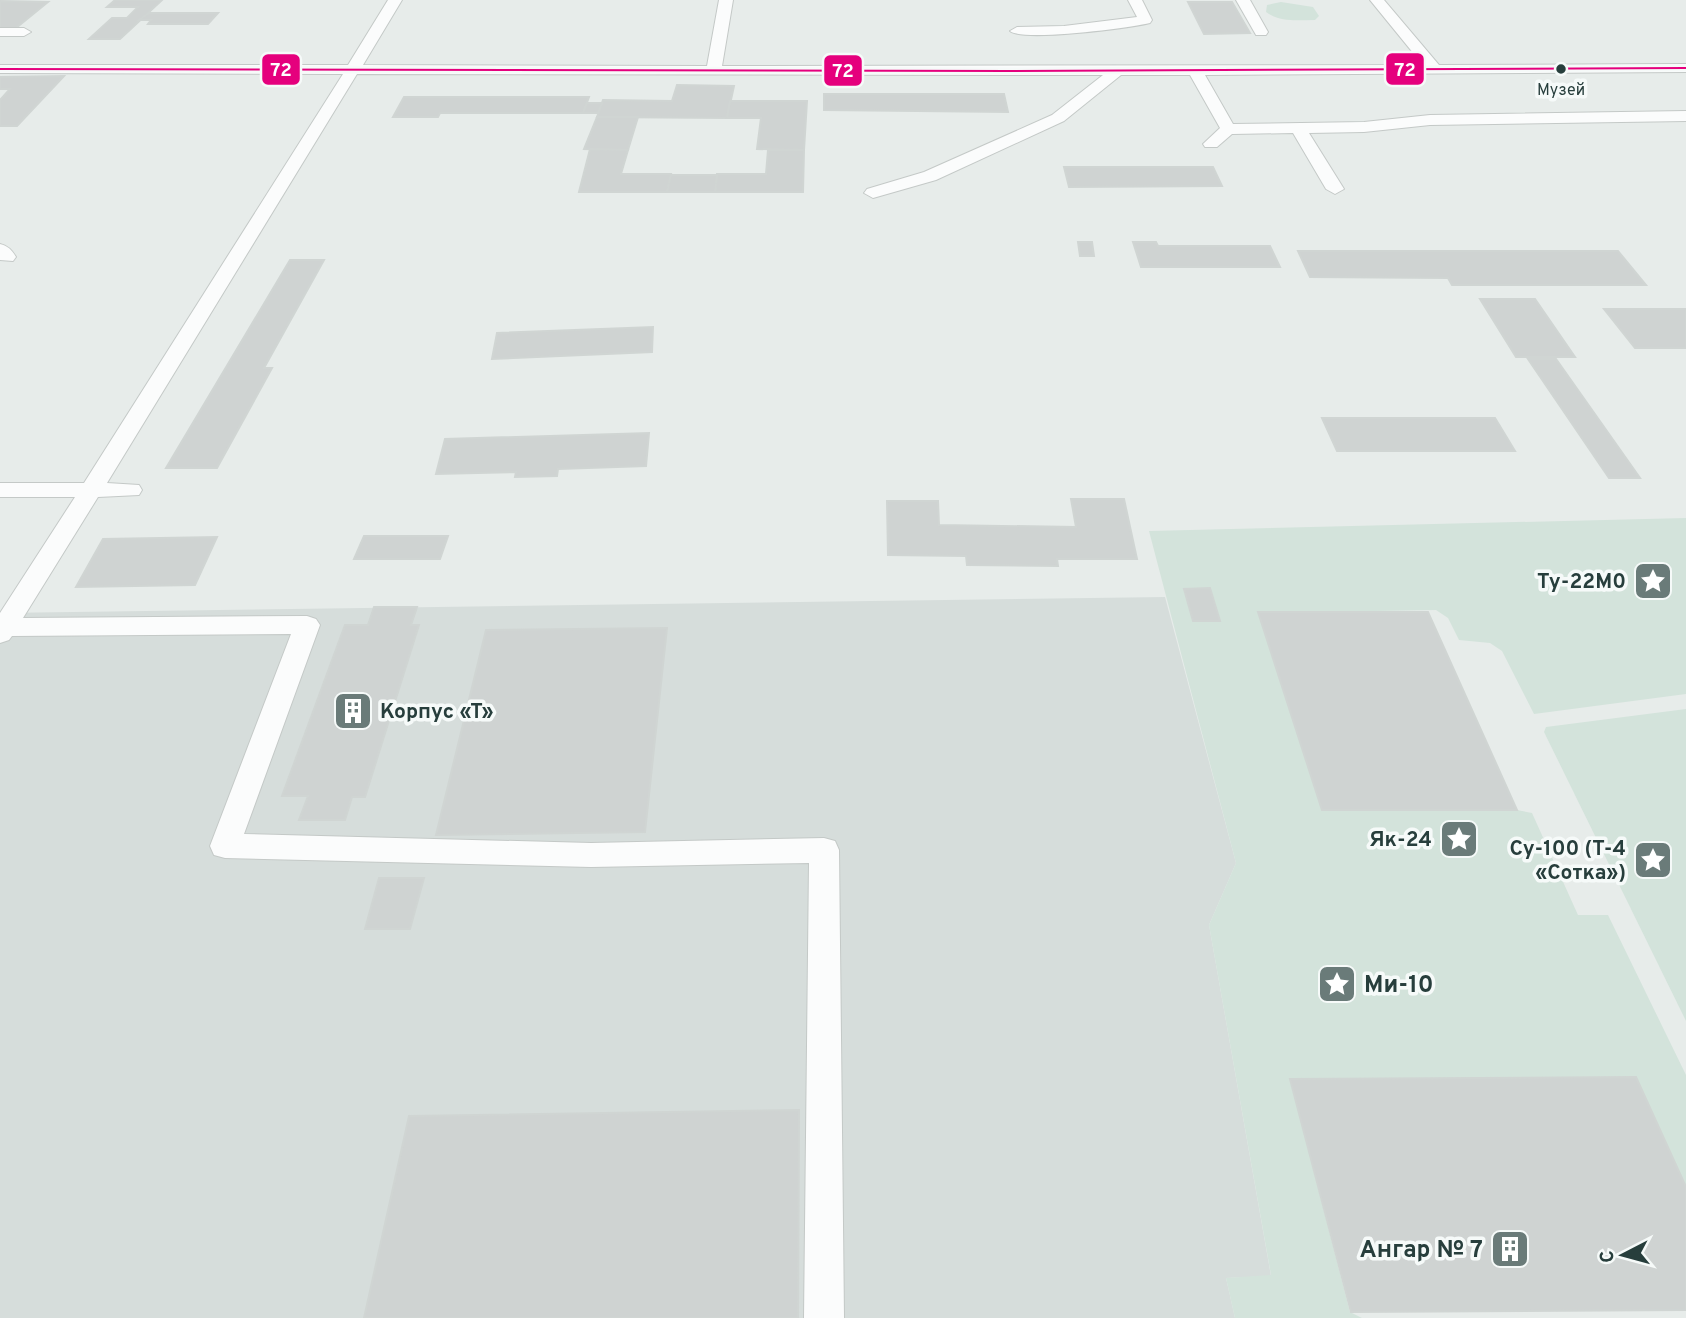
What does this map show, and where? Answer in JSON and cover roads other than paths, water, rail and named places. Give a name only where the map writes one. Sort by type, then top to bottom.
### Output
[{"type":"street","points":[[2,630],[262,219],[395,0]]},
{"type":"street","points":[[714,70],[726,0]]},
{"type":"street","points":[[1032,46],[1064,30],[1145,20],[1135,0]]},
{"type":"street","points":[[1243,0],[1261,32]]},
{"type":"street","points":[[1377,0],[1433,67]]},
{"type":"street","points":[[0,32],[24,32]]},
{"type":"street","points":[[0,69],[714,70],[1032,46],[1118,69],[1686,68]]},
{"type":"street","points":[[873,193],[930,176],[1058,118],[1118,69]]},
{"type":"street","points":[[1194,69],[1228,129]]},
{"type":"street","points":[[1211,144],[1228,129],[1364,127],[1430,120],[1686,116]]},
{"type":"street","points":[[1298,128],[1335,189]]},
{"type":"street","points":[[0,489],[131,490]]},
{"type":"street","points":[[2,630],[307,625],[225,846],[591,855],[824,850],[824,1318]]},
{"type":"place","name":"Музей","points":[[1561,69]]},
{"type":"place","name":"Ту-22М0","points":[[1653,581]]},
{"type":"place","name":"Корпус «Т»","points":[[353,711]]},
{"type":"place","name":"Як-24","points":[[1459,839]]},
{"type":"place","name":"Су-100 (Т-4 «Сотка»)","points":[[1653,860]]},
{"type":"place","name":"Ми-10","points":[[1337,984]]},
{"type":"place","name":"Ангар № 7","points":[[1510,1249]]}]
